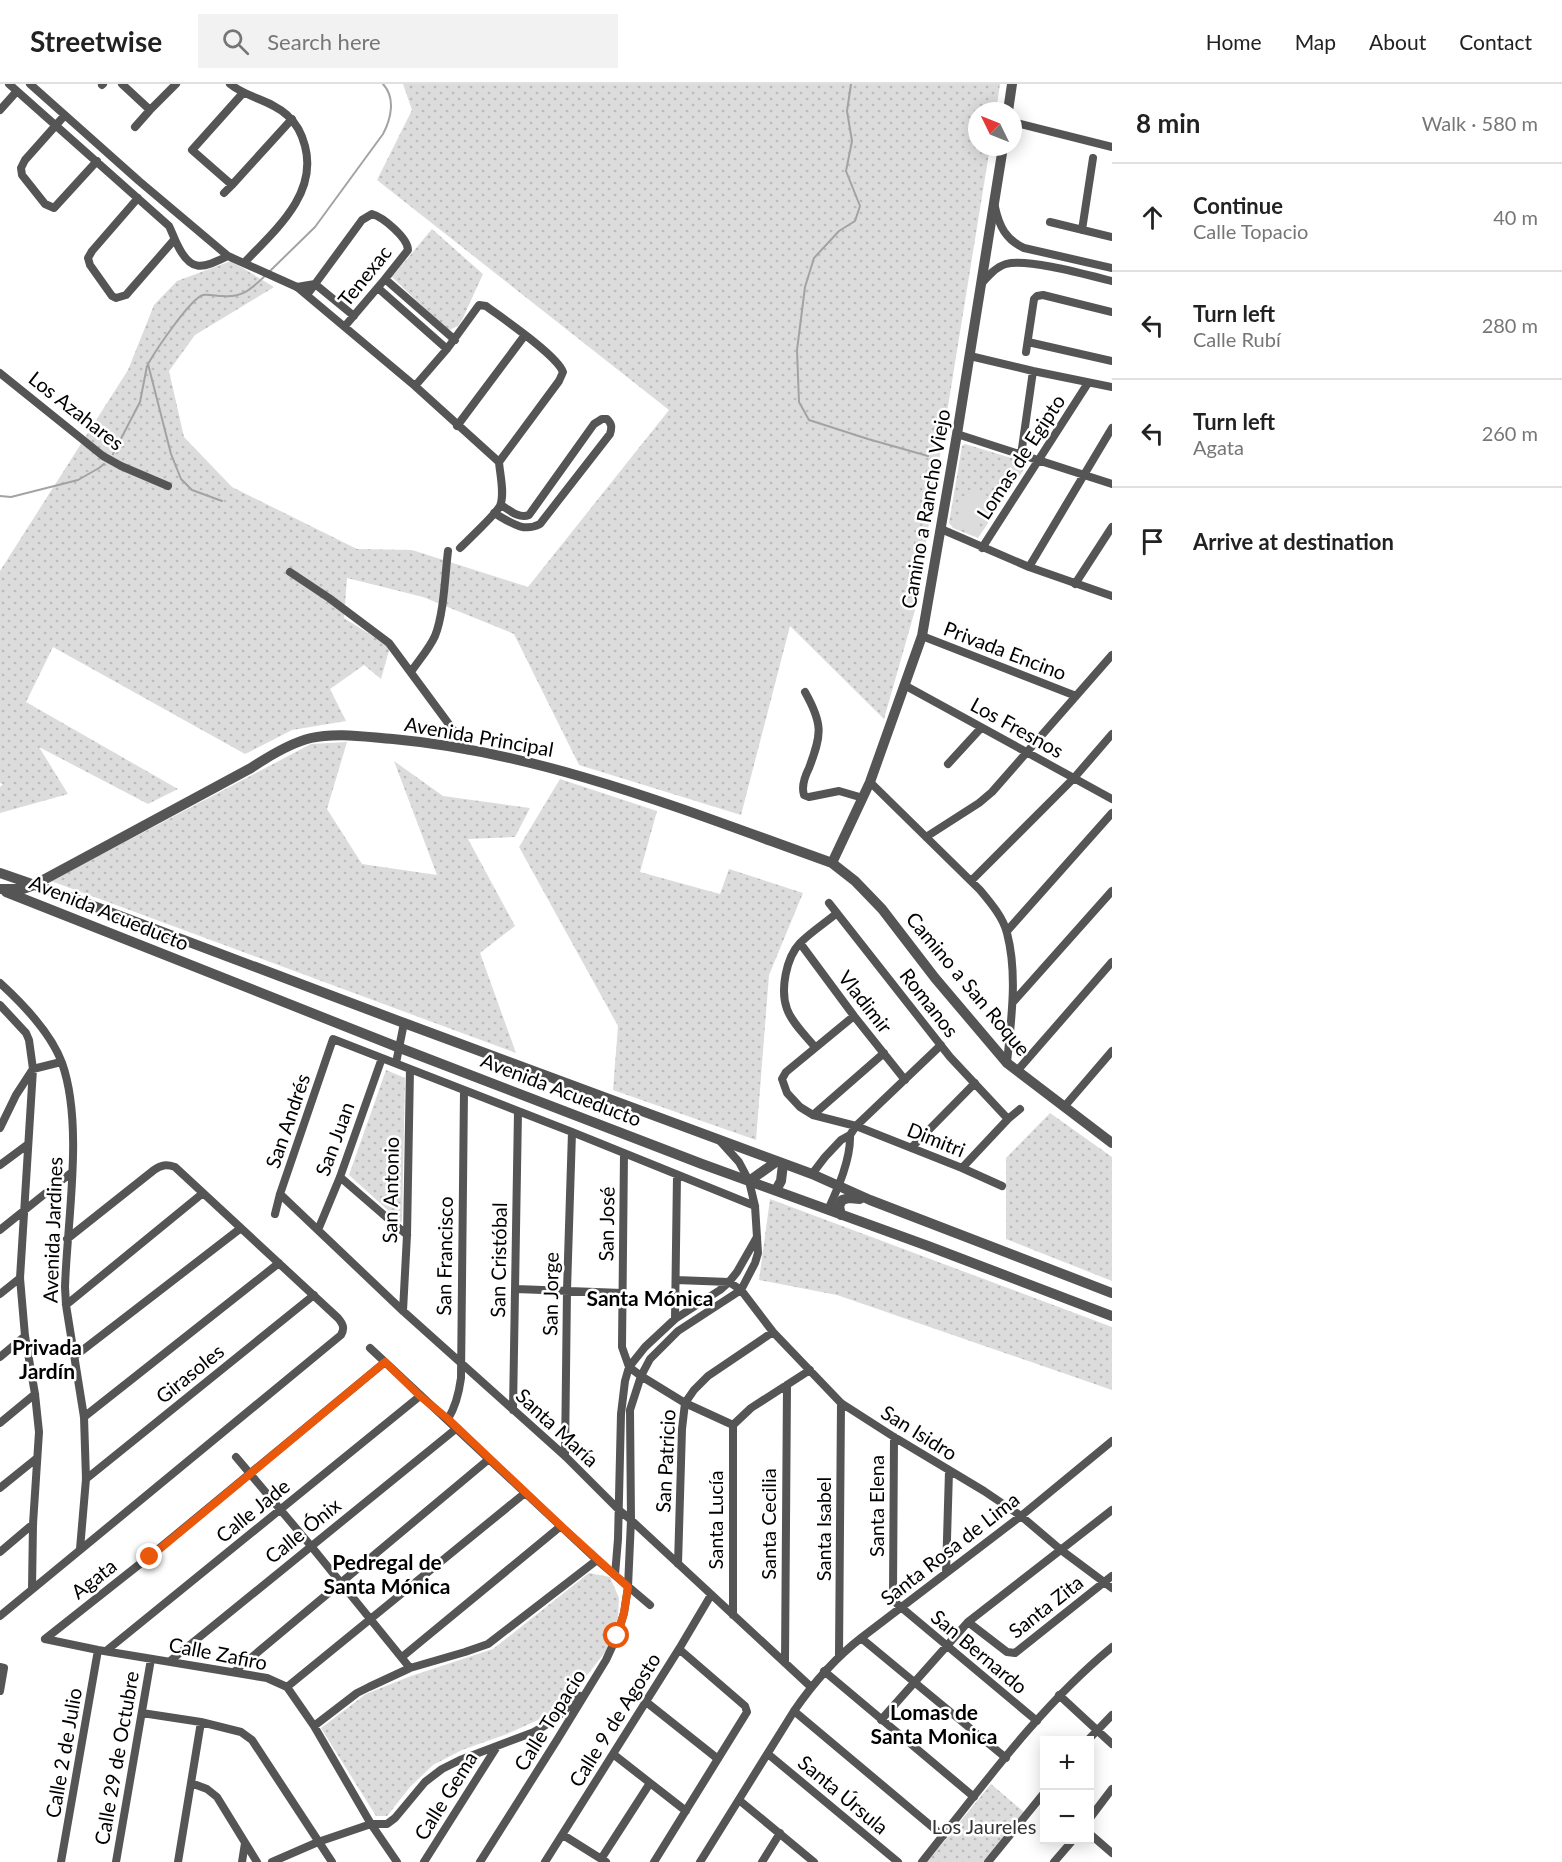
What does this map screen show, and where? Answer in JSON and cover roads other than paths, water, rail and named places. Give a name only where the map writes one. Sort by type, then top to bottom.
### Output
[{"type":"street","points":[[9,84],[169,226],[174,240],[187,261],[197,266],[207,266],[228,256]]},
{"type":"street","points":[[30,84],[228,256],[297,287],[415,386],[499,462]]},
{"type":"street","points":[[122,84],[150,110]]},
{"type":"street","points":[[135,127],[176,84]]},
{"type":"street","points":[[230,84],[243,93],[278,108],[292,120],[303,138],[308,172],[299,198],[284,220],[244,263]]},
{"type":"street","points":[[1009,102],[1012,84]]},
{"type":"street","points":[[0,110],[17,91]]},
{"type":"street","points":[[232,185],[190,153],[243,93]]},
{"type":"street","points":[[65,116],[25,160],[21,168],[22,175],[45,204],[51,208],[57,206],[97,161]]},
{"type":"street","points":[[224,193],[292,120]]},
{"type":"street","points":[[1022,124],[1112,147]]},
{"type":"street","name":"Camino a Rancho Viejo","points":[[832,863],[870,782],[922,636],[1002,156]]},
{"type":"street","points":[[1082,230],[1093,158]]},
{"type":"street","points":[[138,198],[88,258],[90,265],[112,296],[126,295],[174,240]]},
{"type":"street","points":[[994,204],[998,221],[1008,237],[1016,244],[1024,248],[1112,268]]},
{"type":"street","name":"Tenexac","points":[[315,284],[362,220],[372,214],[380,217],[408,244],[406,253],[345,326]]},
{"type":"street","points":[[1050,222],[1112,237]]},
{"type":"street","points":[[1041,266],[1044,252]]},
{"type":"street","points":[[980,284],[988,275],[1004,265],[1024,262],[1112,280]]},
{"type":"street","points":[[386,279],[454,340]]},
{"type":"street","points":[[297,287],[315,284],[354,316]]},
{"type":"street","points":[[307,295],[315,284]]},
{"type":"street","points":[[378,288],[447,349]]},
{"type":"street","points":[[1026,352],[1035,297],[1043,295],[1112,312]]},
{"type":"street","points":[[415,386],[447,349],[477,307],[482,305],[525,335],[558,363],[563,372],[555,388],[499,462],[501,505],[460,548]]},
{"type":"street","points":[[457,426],[525,335]]},
{"type":"street","points":[[1028,342],[1112,361]]},
{"type":"street","points":[[970,356],[1112,387]]},
{"type":"street","points":[[1021,455],[1033,371]]},
{"type":"street","name":"Los Azahares","points":[[0,373],[103,456],[168,486]]},
{"type":"street","name":"Lomas de Egipto","points":[[982,548],[1088,383]]},
{"type":"street","points":[[494,513],[527,529],[544,521],[610,434],[612,427],[607,419],[594,424],[529,515],[519,515],[501,505]]},
{"type":"street","points":[[1029,567],[1112,428]]},
{"type":"street","points":[[957,434],[1112,484]]},
{"type":"street","points":[[519,515],[519,527]]},
{"type":"street","points":[[1075,584],[1112,526]]},
{"type":"street","points":[[941,529],[1029,567],[1112,596]]},
{"type":"street","points":[[411,672],[436,633],[448,551]]},
{"type":"street","points":[[290,572],[389,643],[468,750]]},
{"type":"street","name":"Privada Encino","points":[[922,636],[1076,696]]},
{"type":"street","points":[[926,837],[986,797],[1112,656]]},
{"type":"street","name":"Los Fresnos","points":[[906,686],[1112,799]]},
{"type":"street","points":[[805,692],[815,711],[820,730],[803,788],[804,795],[809,797],[839,791],[863,798]]},
{"type":"street","points":[[948,764],[981,728]]},
{"type":"street","points":[[971,881],[1074,778],[1112,734]]},
{"type":"street","name":"Avenida Principal","points":[[34,885],[294,743],[333,735],[434,743],[576,774],[832,863]]},
{"type":"street","points":[[870,782],[971,881],[992,904],[1007,931],[1013,1002],[1007,1063]]},
{"type":"street","points":[[1007,931],[1112,813]]},
{"type":"street","name":"Camino a San Roque","points":[[832,863],[855,881],[882,909],[934,978],[1007,1063],[1112,1142]]},
{"type":"street","name":"Avenida Acueducto","points":[[0,873],[75,898],[812,1174],[870,1200],[1112,1293]]},
{"type":"street","points":[[0,889],[23,890],[34,885]]},
{"type":"street","name":"Avenida Acueducto","points":[[0,889],[399,1048],[1112,1316]]},
{"type":"street","points":[[1013,1002],[1112,891]]},
{"type":"street","name":"Romanos","points":[[829,903],[941,1045],[1008,1119]]},
{"type":"street","points":[[815,1047],[788,1011],[784,998],[786,977],[790,960],[800,943],[837,913]]},
{"type":"street","name":"Vladimir","points":[[800,943],[905,1080]]},
{"type":"street","points":[[1017,1071],[1112,962]]},
{"type":"street","name":"Avenida Jardines","points":[[0,983],[30,1013],[62,1062],[73,1121],[66,1305],[84,1417],[86,1479],[80,1549]]},
{"type":"street","name":"Avenida Jardines","points":[[0,1005],[26,1033],[33,1069],[20,1278],[39,1432],[33,1524],[32,1589]]},
{"type":"street","points":[[854,1016],[786,1072],[782,1079],[783,1086],[793,1101],[813,1115],[884,1053]]},
{"type":"street","points":[[396,1063],[404,1023]]},
{"type":"street","name":"San Andrés","points":[[275,1214],[333,1039],[382,1058]]},
{"type":"street","points":[[812,1174],[841,1140],[850,1134],[941,1045]]},
{"type":"street","points":[[1064,1107],[1112,1051]]},
{"type":"street","points":[[382,1058],[755,1206]]},
{"type":"street","name":"San Juan","points":[[318,1230],[340,1177],[382,1058]]},
{"type":"street","points":[[0,1128],[16,1095],[33,1069],[62,1062]]},
{"type":"street","points":[[1103,1062],[1112,1069]]},
{"type":"street","name":"San Antonio","points":[[403,1311],[407,1235],[410,1069]]},
{"type":"street","points":[[911,1148],[975,1083]]},
{"type":"street","name":"San Francisco","points":[[448,1419],[455,1407],[461,1378],[464,1090]]},
{"type":"street","points":[[962,1168],[1020,1109]]},
{"type":"street","name":"San Cristóbal","points":[[513,1410],[518,1111]]},
{"type":"street","name":"Dimitri","points":[[813,1115],[856,1126],[1002,1186]]},
{"type":"street","name":"San Jorge","points":[[565,1456],[572,1132]]},
{"type":"street","points":[[828,1210],[839,1186],[850,1147],[850,1134]]},
{"type":"street","points":[[720,1141],[739,1162],[749,1181],[755,1206],[758,1253],[741,1290]]},
{"type":"street","points":[[0,1165],[27,1145]]},
{"type":"street","name":"San José","points":[[624,1153],[622,1347],[629,1367]]},
{"type":"street","points":[[749,1181],[780,1163],[781,1181],[776,1190]]},
{"type":"street","points":[[0,1616],[341,1335],[344,1327],[314,1295],[175,1167],[159,1166],[67,1239]]},
{"type":"street","points":[[0,1230],[72,1172]]},
{"type":"street","points":[[675,1319],[677,1175]]},
{"type":"street","points":[[340,1177],[407,1235]]},
{"type":"street","points":[[66,1305],[203,1193]]},
{"type":"street","name":"Santa María","points":[[280,1194],[403,1311],[565,1456],[619,1510],[811,1687]]},
{"type":"street","points":[[841,1215],[840,1202],[845,1198],[870,1200]]},
{"type":"street","points":[[75,1356],[241,1228]]},
{"type":"street","points":[[615,1575],[623,1395],[629,1367],[645,1347],[675,1319],[729,1282],[757,1237]]},
{"type":"street","points":[[971,1262],[977,1241]]},
{"type":"street","points":[[84,1417],[279,1263]]},
{"type":"street","points":[[0,1294],[20,1278]]},
{"type":"street","points":[[676,1280],[729,1282]]},
{"type":"street","name":"San Isidro","points":[[729,1282],[741,1290],[773,1332],[841,1403],[984,1491],[1021,1516],[1061,1550],[1110,1582]]},
{"type":"street","points":[[516,1290],[622,1293]]},
{"type":"street","name":"Calle Topacio","points":[[480,1862],[606,1660],[617,1636],[628,1587],[631,1520],[630,1410],[641,1376],[650,1359],[678,1331],[741,1290]]},
{"type":"street","name":"Girasoles","points":[[86,1479],[314,1295]]},
{"type":"street","name":"San Patricio","points":[[678,1564],[682,1429],[685,1403],[708,1376],[773,1332]]},
{"type":"street","points":[[0,1357],[26,1336]]},
{"type":"street","points":[[370,1348],[597,1560],[650,1605]]},
{"type":"street","name":"Agata","points":[[45,1639],[150,1557],[385,1362]]},
{"type":"street","points":[[629,1367],[685,1403],[733,1425],[751,1408],[810,1370]]},
{"type":"street","name":"Santa Cecilia","points":[[785,1662],[787,1385]]},
{"type":"street","points":[[0,1423],[35,1394]]},
{"type":"street","name":"Calle Jade","points":[[102,1651],[420,1396]]},
{"type":"street","name":"Santa Isabel","points":[[839,1655],[841,1403]]},
{"type":"street","name":"Santa Lucía","points":[[733,1425],[733,1615]]},
{"type":"street","name":"Calle Ónix","points":[[170,1661],[457,1428]]},
{"type":"street","name":"Santa Elena","points":[[894,1437],[893,1593],[896,1603],[901,1608]]},
{"type":"street","name":"Santa Rosa de Lima","points":[[700,1862],[794,1711],[839,1655],[1021,1516],[1112,1441]]},
{"type":"street","points":[[236,1457],[372,1619],[410,1668]]},
{"type":"street","points":[[0,1488],[37,1458]]},
{"type":"street","points":[[234,1672],[489,1459]]},
{"type":"street","points":[[946,1573],[949,1471]]},
{"type":"street","points":[[287,1687],[525,1493]]},
{"type":"street","points":[[881,1720],[945,1645],[968,1622],[1112,1510]]},
{"type":"street","points":[[0,1552],[33,1524]]},
{"type":"street","points":[[402,1657],[561,1526]]},
{"type":"street","points":[[314,1726],[357,1693],[410,1668],[488,1644],[597,1560]]},
{"type":"street","name":"Santa Zita","points":[[968,1622],[1007,1652],[1015,1653],[1110,1582]]},
{"type":"street","name":"Calle 9 de Agosto","points":[[545,1862],[711,1595]]},
{"type":"street","name":"San Bernardo","points":[[901,1608],[1036,1721]]},
{"type":"street","points":[[861,1638],[1006,1758]]},
{"type":"street","name":"Calle Zafiro","points":[[45,1639],[102,1651],[267,1678],[287,1687],[314,1726],[371,1824],[397,1862]]},
{"type":"street","points":[[922,1862],[1036,1721],[1079,1674],[1112,1647]]},
{"type":"street","points":[[654,1862],[746,1715],[747,1709],[679,1649]]},
{"type":"street","name":"Calle 2 de Julio","points":[[61,1862],[102,1651]]},
{"type":"street","name":"Calle 29 de Octubre","points":[[116,1862],[151,1659]]},
{"type":"street","points":[[0,1690],[2,1668]]},
{"type":"street","points":[[824,1671],[974,1797]]},
{"type":"street","points":[[272,1862],[318,1842],[371,1824],[390,1821],[419,1788],[442,1769],[534,1732],[554,1720],[587,1690]]},
{"type":"street","points":[[1059,1695],[1112,1744]]},
{"type":"street","points":[[645,1701],[718,1759]]},
{"type":"street","points":[[794,1711],[943,1836]]},
{"type":"street","points":[[142,1713],[201,1722],[242,1732],[249,1737],[332,1862]]},
{"type":"street","points":[[1091,1736],[1112,1715]]},
{"type":"street","points":[[178,1862],[201,1722]]},
{"type":"street","name":"Calle Gema","points":[[424,1862],[496,1748]]},
{"type":"street","points":[[613,1754],[686,1811]]},
{"type":"street","name":"Santa Úrsula","points":[[768,1754],[898,1862]]},
{"type":"street","points":[[191,1783],[207,1789],[217,1797],[257,1862]]},
{"type":"street","points":[[563,1834],[604,1860],[650,1783]]},
{"type":"street","points":[[1094,1812],[1112,1789]]},
{"type":"street","points":[[988,1862],[1040,1798]]},
{"type":"street","points":[[739,1800],[814,1862]]},
{"type":"street","points":[[762,1862],[780,1833]]},
{"type":"street","points":[[1094,1838],[1112,1852]]},
{"type":"street","points":[[242,1862],[245,1843]]},
{"type":"street","points":[[1054,1862],[1068,1844]]},
{"type":"waterway","points":[[270,271],[315,227],[383,134],[391,109],[390,96],[383,84]]},
{"type":"waterway","points":[[851,84],[847,111],[852,141],[846,171],[860,206],[855,221],[839,231],[814,258],[805,287],[797,350],[799,402],[809,420],[928,456]]},
{"type":"waterway","points":[[222,501],[192,490],[181,479],[171,454],[148,364],[174,326],[197,299],[203,295],[236,296],[251,288],[266,275]]},
{"type":"waterway","points":[[113,454],[140,402],[147,366]]},
{"type":"waterway","points":[[0,496],[11,497],[78,480],[104,464]]},
{"type":"district","name":"Santa Mónica","points":[[650,1299]]},
{"type":"district","name":"Privada Jardín","points":[[47,1360]]},
{"type":"district","name":"Pedregal de Santa Mónica","points":[[387,1575]]},
{"type":"district","name":"Lomas de Santa Monica","points":[[934,1725]]},
{"type":"park label","name":"Los Jaureles","points":[[984,1827]]}]
